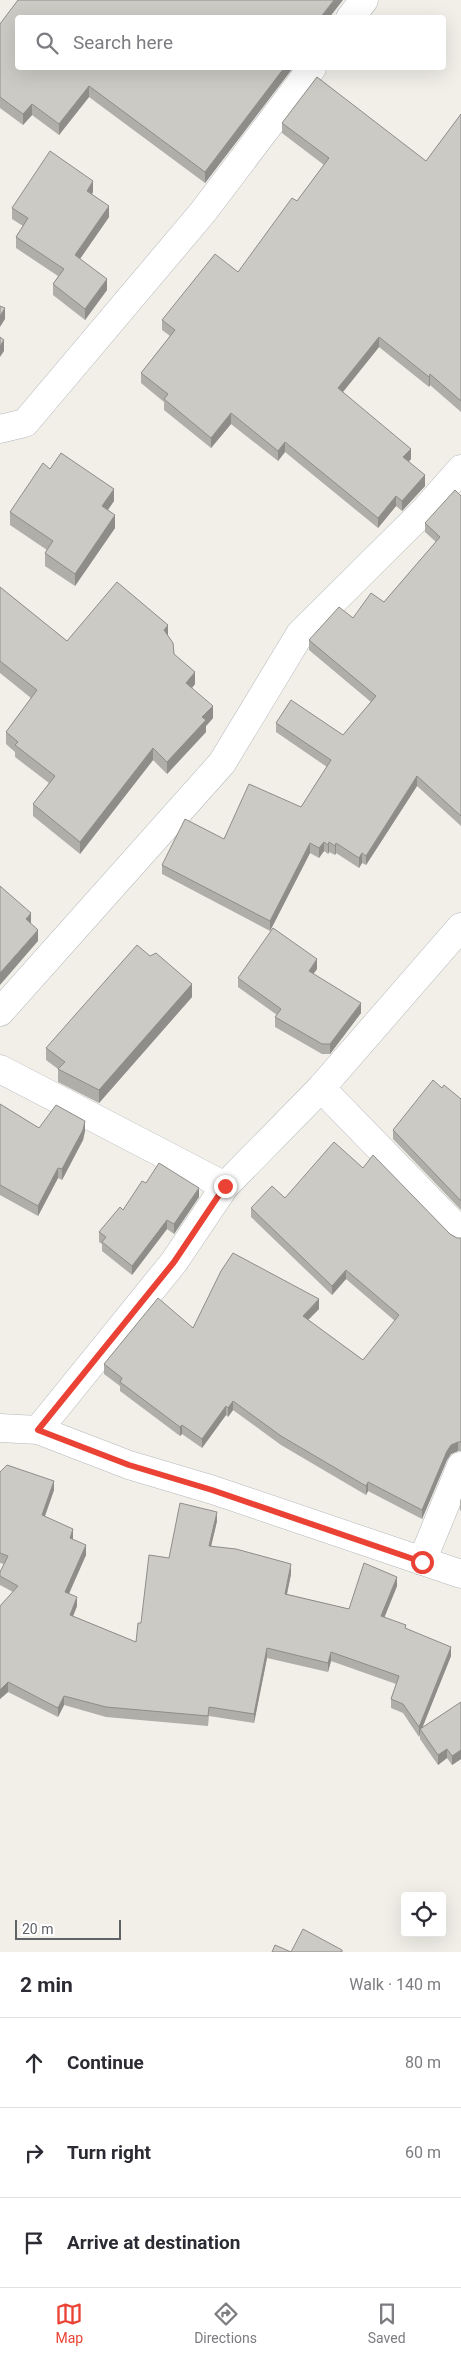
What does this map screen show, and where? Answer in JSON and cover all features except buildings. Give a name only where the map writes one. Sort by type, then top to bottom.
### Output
[{"type":"street","points":[[352,15],[364,0]]},
{"type":"street","points":[[0,429],[25,423],[203,212],[310,70]]},
{"type":"street","points":[[0,1012],[222,763],[300,634],[425,510],[461,469]]},
{"type":"street","points":[[38,1430],[174,1262],[225,1186],[321,1088],[461,927]]},
{"type":"street","points":[[0,1069],[225,1186]]},
{"type":"street","points":[[321,1088],[461,1232]]},
{"type":"street","points":[[0,1429],[38,1430],[129,1465],[212,1490],[461,1574]]},
{"type":"street","points":[[422,1562],[461,1466]]},
{"type":"route","points":[[225,1186],[174,1262],[38,1430],[129,1465],[212,1490],[422,1562]]}]
